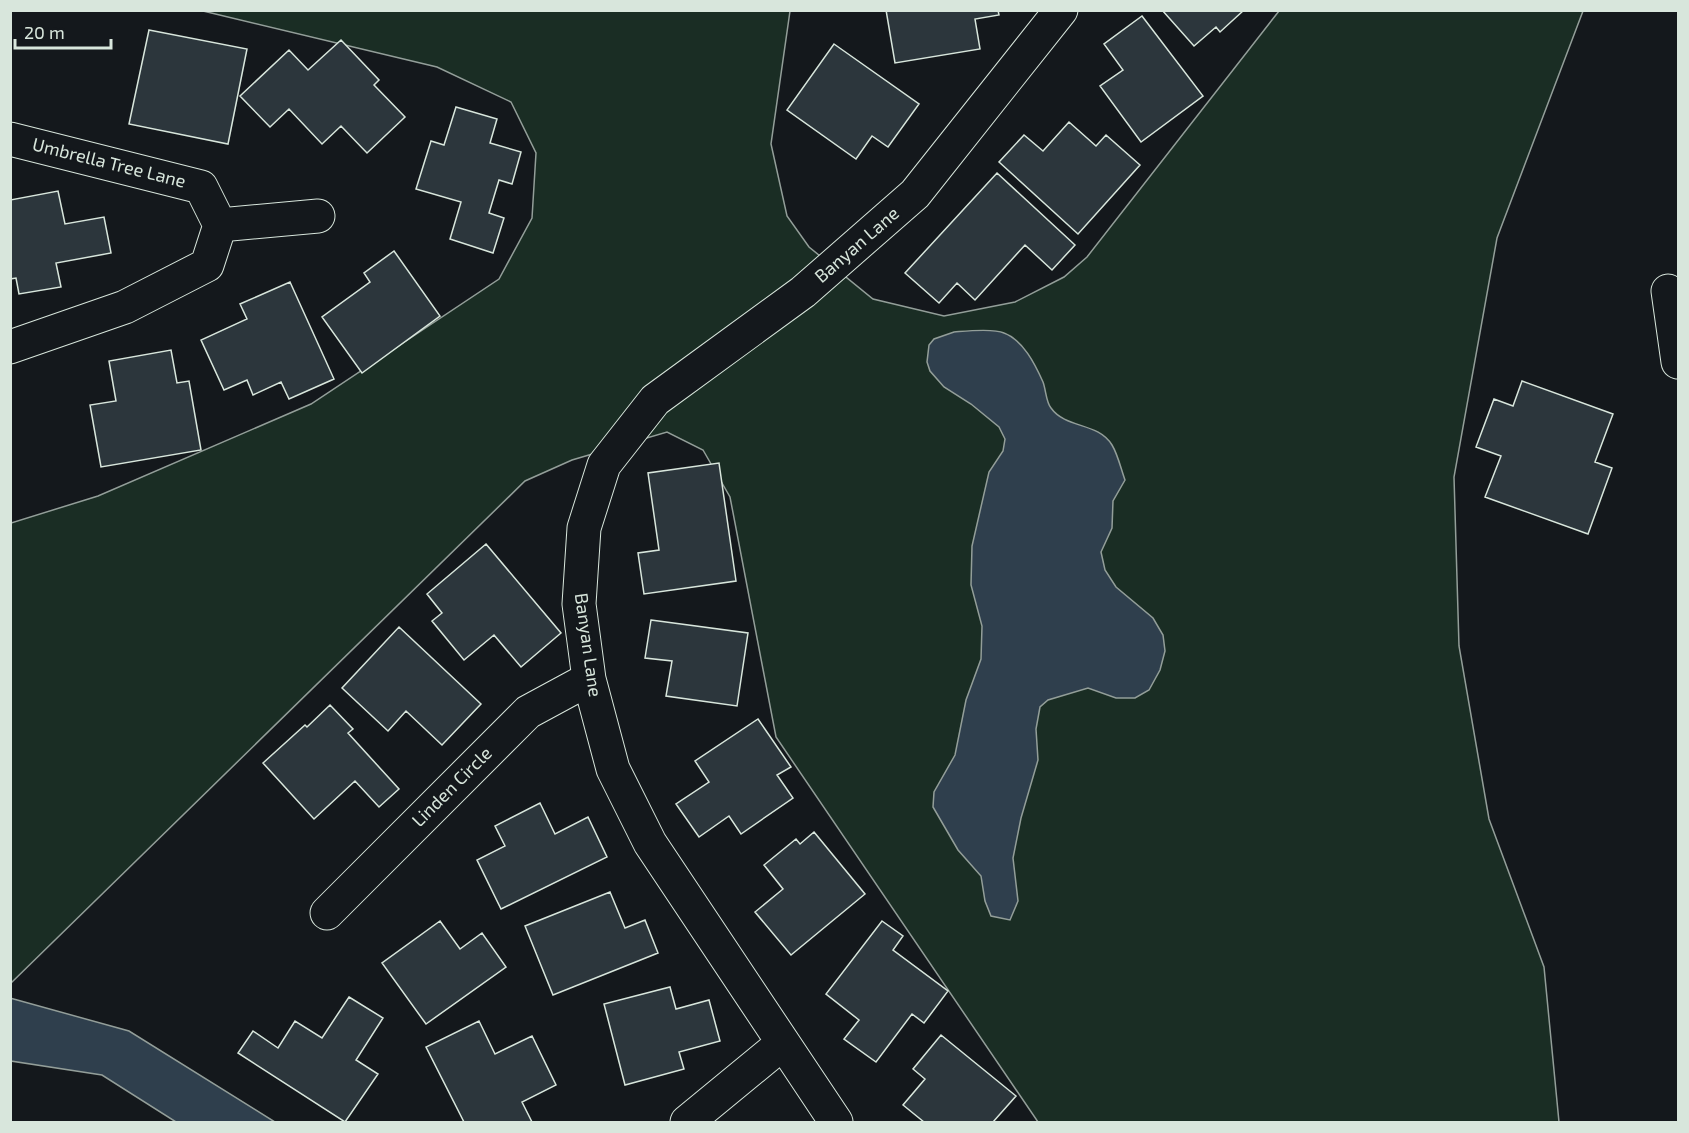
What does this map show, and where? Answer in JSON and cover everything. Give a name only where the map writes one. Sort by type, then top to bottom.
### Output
[{"type":"street","name":"Banyan Lane","points":[[836,1122],[650,843],[613,769],[589,679],[579,604],[584,528],[604,465],[655,400],[803,292],[915,194],[1060,10]]},
{"type":"street","name":"Umbrella Tree Lane","points":[[10,139],[201,187],[220,225]]},
{"type":"street","points":[[10,347],[125,308],[207,265],[220,225],[318,216]]},
{"type":"street","points":[[1668,291],[1678,362]]},
{"type":"street","name":"Linden Circle","points":[[327,913],[528,712],[589,679]]},
{"type":"street","points":[[687,1122],[783,1043]]},
{"type":"green space","points":[[203,11],[790,11],[771,144],[787,216],[809,247],[873,299],[944,316],[1015,302],[1064,277],[1087,257],[1279,11],[1583,11],[1497,238],[1454,477],[1459,646],[1489,819],[1544,967],[1559,1122],[1038,1122],[776,737],[730,497],[703,450],[667,432],[572,460],[525,481],[11,983],[11,523],[98,496],[311,404],[499,279],[532,218],[536,153],[511,102],[437,67]]},
{"type":"water","points":[[980,330],[1011,336],[1032,360],[1043,382],[1048,403],[1057,415],[1099,432],[1112,445],[1125,480],[1113,501],[1112,528],[1101,552],[1105,570],[1116,587],[1153,618],[1163,635],[1165,651],[1160,670],[1149,690],[1135,698],[1116,698],[1088,688],[1048,700],[1040,707],[1036,729],[1038,760],[1021,818],[1013,858],[1018,901],[1010,920],[991,916],[985,901],[981,876],[958,850],[933,807],[934,792],[955,755],[966,700],[981,659],[982,626],[971,585],[972,546],[989,472],[1003,451],[1005,439],[999,427],[971,404],[944,387],[930,371],[927,362],[929,345],[934,339],[954,332]]},
{"type":"water","points":[[10,998],[129,1031],[275,1122],[176,1122],[102,1075],[11,1061]]},
{"type":"building","points":[[886,10],[998,10],[999,15],[975,19],[980,49],[895,63]]},
{"type":"building","points":[[1162,10],[1244,10],[1220,32],[1216,27],[1194,46]]},
{"type":"building","points":[[1142,16],[1203,96],[1141,142],[1100,86],[1123,70],[1104,44]]},
{"type":"building","points":[[149,30],[247,49],[228,144],[129,124]]},
{"type":"building","points":[[341,40],[379,80],[374,85],[405,117],[367,153],[341,126],[322,144],[289,109],[270,127],[240,96],[289,50],[308,70]]},
{"type":"building","points":[[834,44],[919,104],[888,147],[872,136],[856,159],[787,110]]},
{"type":"building","points":[[456,107],[497,119],[490,143],[521,152],[512,184],[499,180],[489,213],[504,218],[493,253],[450,239],[461,202],[416,189],[431,141],[444,145]]},
{"type":"building","points":[[1069,122],[1096,146],[1106,135],[1140,165],[1078,234],[999,162],[1024,135],[1043,151]]},
{"type":"building","points":[[997,173],[1075,245],[1052,270],[1025,245],[975,300],[957,283],[939,303],[905,273]]},
{"type":"building","points":[[58,191],[65,224],[104,217],[111,253],[56,263],[61,287],[19,294],[16,278],[10,279],[10,200]]},
{"type":"building","points":[[394,251],[440,316],[362,373],[322,317],[370,282],[364,273]]},
{"type":"building","points":[[290,282],[334,379],[289,399],[281,382],[253,395],[247,380],[224,390],[201,340],[247,319],[240,304]]},
{"type":"building","points":[[171,350],[177,383],[189,381],[201,450],[101,467],[90,405],[116,401],[109,361]]},
{"type":"building","points":[[1522,381],[1613,414],[1595,462],[1612,468],[1588,534],[1485,497],[1501,456],[1476,447],[1494,399],[1513,406]]},
{"type":"building","points":[[719,463],[736,581],[644,594],[638,553],[659,550],[648,473]]},
{"type":"building","points":[[486,544],[561,633],[521,667],[494,635],[464,660],[432,621],[442,613],[427,594]]},
{"type":"building","points":[[651,620],[748,633],[737,706],[666,696],[672,661],[645,658]]},
{"type":"building","points":[[399,627],[481,704],[442,745],[406,711],[388,731],[342,688]]},
{"type":"building","points":[[330,705],[353,729],[348,733],[399,789],[379,807],[355,781],[314,819],[263,763]]},
{"type":"building","points":[[758,719],[791,767],[777,775],[793,798],[741,834],[729,816],[699,837],[676,804],[709,782],[695,761]]},
{"type":"building","points":[[540,803],[555,834],[588,817],[607,857],[501,909],[477,860],[505,846],[495,826]]},
{"type":"building","points":[[814,832],[865,894],[791,955],[755,912],[783,889],[764,865],[796,839],[800,844]]},
{"type":"building","points":[[610,892],[625,928],[645,920],[658,953],[553,995],[525,926]]},
{"type":"building","points":[[440,921],[460,949],[482,933],[506,967],[426,1024],[382,963]]},
{"type":"building","points":[[882,921],[903,936],[893,950],[948,991],[924,1023],[912,1014],[876,1062],[844,1039],[859,1020],[826,994]]},
{"type":"building","points":[[670,987],[676,1009],[709,1000],[720,1041],[679,1052],[684,1069],[625,1085],[604,1004]]},
{"type":"building","points":[[349,997],[383,1018],[356,1060],[378,1074],[345,1122],[238,1053],[253,1031],[278,1048],[295,1021],[322,1038]]},
{"type":"building","points":[[479,1021],[495,1054],[532,1036],[556,1085],[522,1102],[532,1122],[464,1122],[426,1047]]},
{"type":"building","points":[[941,1035],[1016,1096],[993,1122],[924,1122],[903,1105],[925,1079],[913,1069]]}]
